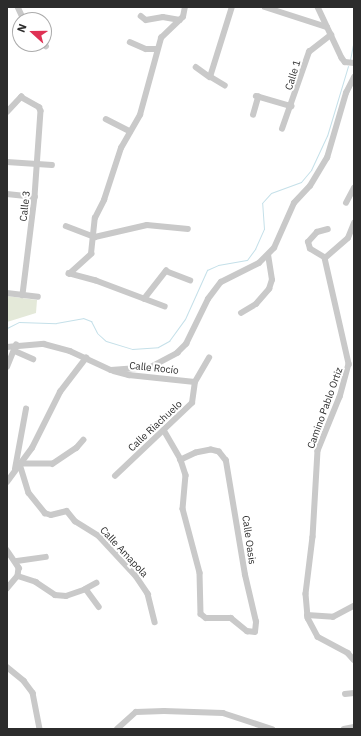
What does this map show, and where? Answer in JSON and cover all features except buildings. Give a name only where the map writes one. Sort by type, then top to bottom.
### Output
[{"type":"street","points":[[166,307],[68,274],[91,254],[95,218],[104,200],[112,169],[130,131],[140,116],[164,33],[180,20],[186,7]]},
{"type":"street","points":[[210,77],[232,7]]},
{"type":"street","points":[[265,7],[327,27]]},
{"type":"street","points":[[318,7],[342,58],[345,62],[354,63]]},
{"type":"street","points":[[140,16],[146,20],[164,17],[180,20]]},
{"type":"street","name":"Calle 1","points":[[282,129],[292,106],[309,52],[331,35]]},
{"type":"street","points":[[130,42],[146,49],[158,50]]},
{"type":"street","points":[[196,67],[225,86]]},
{"type":"street","points":[[111,370],[151,367],[177,353],[186,344],[208,299],[221,282],[259,264],[268,256],[294,203],[310,186],[327,158],[346,93],[354,77]]},
{"type":"street","points":[[252,115],[257,96],[292,106]]},
{"type":"street","name":"Calle 3","points":[[7,112],[21,97],[39,107],[41,119],[35,197],[24,295]]},
{"type":"street","points":[[106,119],[130,131]]},
{"type":"street","points":[[7,162],[52,164]]},
{"type":"street","points":[[346,203],[354,188]]},
{"type":"street","points":[[7,194],[35,197]]},
{"type":"street","points":[[328,229],[317,232],[308,242],[310,249],[325,258],[348,238],[354,223]]},
{"type":"street","points":[[66,226],[94,237],[147,225],[188,230]]},
{"type":"street","points":[[241,313],[256,304],[269,289],[272,280],[268,256]]},
{"type":"street","name":"Camino Pablo Ortiz","points":[[325,258],[349,364],[344,386],[318,450],[313,537],[306,594],[307,615],[318,637],[348,653],[354,660]]},
{"type":"street","points":[[144,299],[166,271],[190,280]]},
{"type":"street","points":[[7,294],[38,297]]},
{"type":"street","name":"Calle Rocío","points":[[7,347],[16,345],[44,344],[86,358],[111,370],[129,375],[195,382]]},
{"type":"street","points":[[7,367],[15,351],[16,345]]},
{"type":"street","points":[[15,351],[33,359]]},
{"type":"street","points":[[7,482],[15,469],[32,448],[60,392],[86,358]]},
{"type":"street","points":[[195,382],[209,358]]},
{"type":"street","name":"Calle Riachuelo","points":[[115,476],[192,403],[195,382]]},
{"type":"street","points":[[15,469],[26,409]]},
{"type":"street","points":[[164,430],[181,460]]},
{"type":"street","points":[[20,464],[53,464],[78,448],[84,440]]},
{"type":"street","name":"Calle Oasis","points":[[211,450],[219,452],[226,461],[245,575],[257,628],[254,632],[247,631],[231,618],[206,618],[201,614],[200,573],[183,509],[186,475],[181,460],[196,453],[211,450]]},
{"type":"street","name":"Calle Amapola","points":[[20,464],[30,493],[46,513],[51,515],[67,511],[75,522],[99,536],[136,576],[148,594],[155,622]]},
{"type":"street","points":[[7,550],[16,561],[19,568],[18,576],[7,589]]},
{"type":"street","points":[[16,561],[46,556]]},
{"type":"street","points":[[18,576],[36,582],[55,596],[68,595],[86,589],[97,583]]},
{"type":"street","points":[[86,589],[100,607]]},
{"type":"street","points":[[307,615],[333,617],[354,606]]},
{"type":"street","points":[[7,667],[24,681],[33,692],[39,729]]},
{"type":"street","points":[[345,694],[354,693]]},
{"type":"street","points":[[117,729],[136,712],[164,711],[223,713],[272,729]]},
{"type":"street","points":[[344,729],[354,727]]},
{"type":"green space","points":[[7,296],[37,300],[36,313],[7,322]]},
{"type":"waterway","points":[[350,60],[354,40]]},
{"type":"waterway","points":[[7,328],[19,322],[56,323],[83,318],[91,321],[97,333],[106,341],[132,349],[158,347],[169,341],[185,319],[207,270],[218,265],[247,260],[255,249],[264,229],[262,203],[271,193],[301,182],[311,170],[327,136],[348,66]]}]
